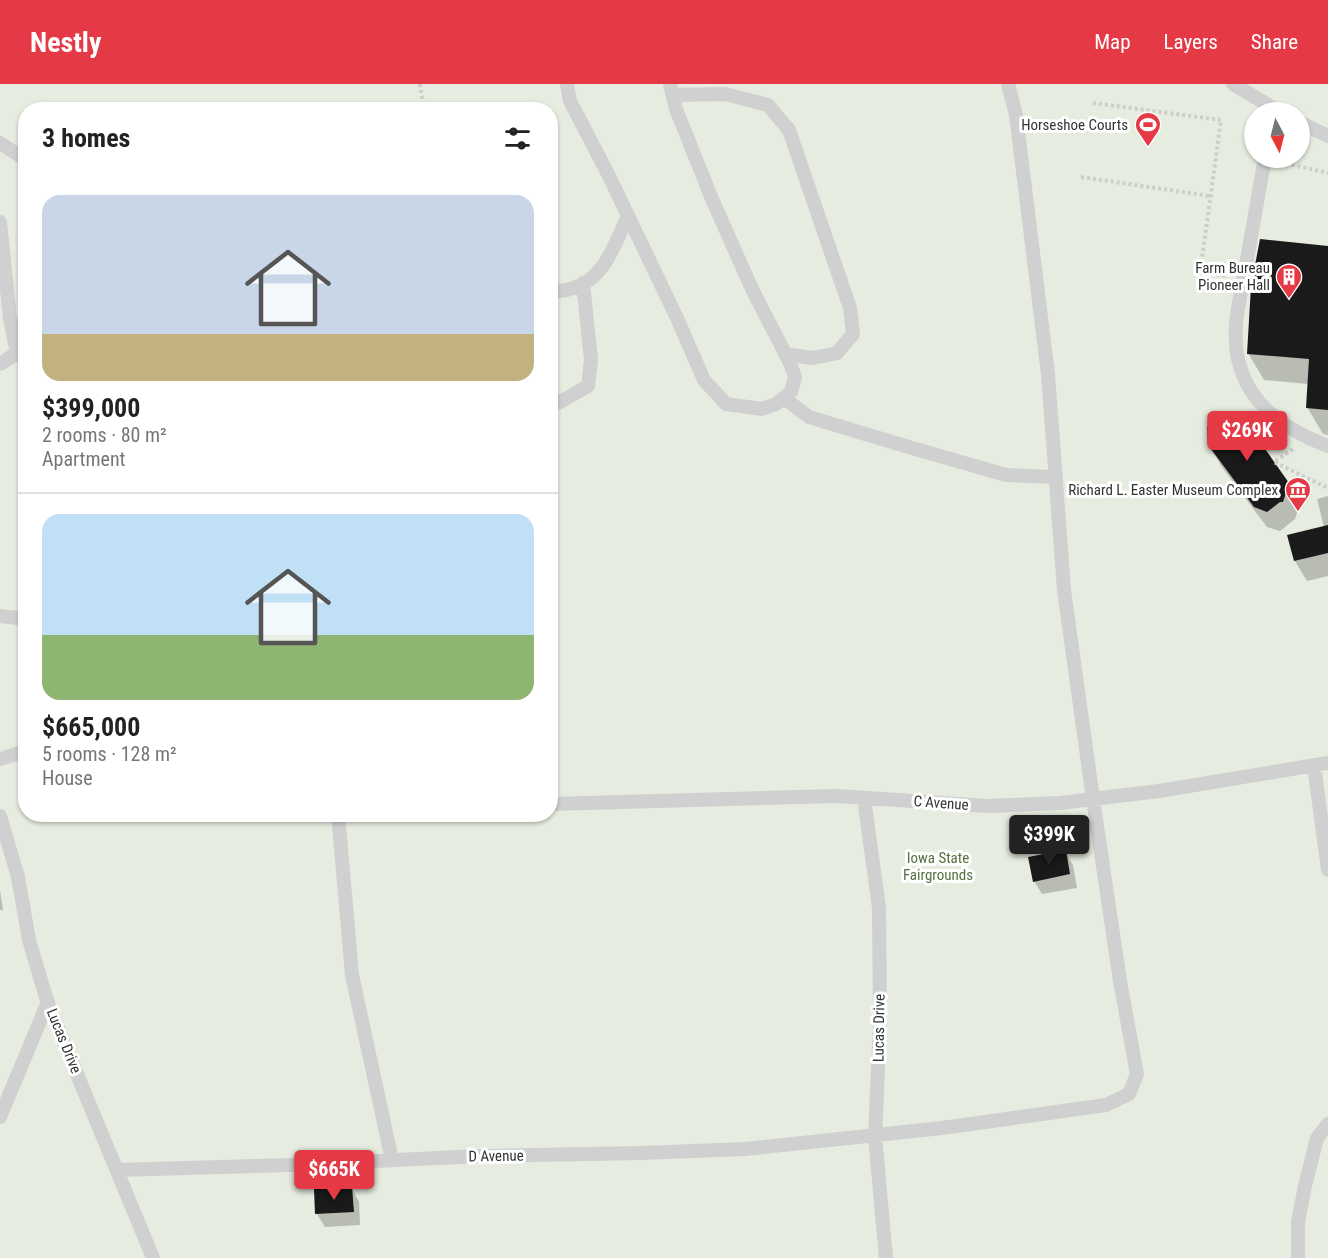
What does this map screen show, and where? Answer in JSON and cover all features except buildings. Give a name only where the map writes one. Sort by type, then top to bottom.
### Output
[{"type":"lane","points":[[567,84],[570,101],[677,318],[704,380],[726,404],[762,409],[776,404],[791,392],[795,378],[790,363],[785,354],[752,289],[716,209],[676,109],[671,90],[725,94],[768,105],[789,130],[850,308],[853,334],[837,354],[813,358],[785,354]]},
{"type":"lane","name":"D Avenue","points":[[117,1170],[481,1156],[642,1154],[745,1149],[942,1128],[1106,1105],[1129,1094],[1137,1074],[1120,981],[1064,590],[1048,374],[1016,115],[1008,84]]},
{"type":"lane","points":[[1233,84],[1261,102]]},
{"type":"lane","points":[[1310,127],[1328,136]]},
{"type":"lane","points":[[0,143],[18,155]]},
{"type":"lane","points":[[1263,168],[1236,326],[1237,356],[1247,387],[1267,412],[1284,425],[1328,446]]},
{"type":"lane","points":[[558,291],[570,289],[589,281],[605,264],[628,216]]},
{"type":"lane","points":[[0,222],[10,319],[18,346]]},
{"type":"lane","points":[[558,402],[588,386],[591,360],[583,283]]},
{"type":"lane","points":[[0,364],[18,357]]},
{"type":"lane","points":[[784,398],[809,417],[912,448],[1006,475],[1055,477]]},
{"type":"lane","points":[[0,616],[18,618]]},
{"type":"lane","points":[[0,759],[18,753]]},
{"type":"lane","points":[[1321,764],[1328,870]]},
{"type":"lane","name":"C Avenue","points":[[558,804],[836,796],[988,806],[1059,803],[1159,791],[1321,764]]},
{"type":"lane","name":"Lucas Drive","points":[[864,798],[879,908],[880,1022],[875,1136],[886,1258]]},
{"type":"lane","name":"Lucas Drive","points":[[0,816],[18,877],[29,940],[48,1002],[153,1258]]},
{"type":"lane","points":[[339,822],[352,975],[392,1160]]},
{"type":"lane","points":[[0,1117],[48,1002]]},
{"type":"lane","points":[[1298,1258],[1298,1222],[1305,1186],[1317,1138],[1328,1124]]},
{"type":"path","points":[[420,84],[423,102]]},
{"type":"path","points":[[1093,103],[1221,120],[1200,273],[1244,278]]},
{"type":"path","points":[[1307,168],[1328,173]]},
{"type":"path","points":[[1081,177],[1210,196]]},
{"type":"path","points":[[1274,462],[1328,488]]},
{"type":"green space","name":"Iowa State Fairgrounds","points":[[0,84],[1328,84],[1328,1258],[0,1258]]},
{"type":"place","name":"Horseshoe Courts","points":[[1148,148]]},
{"type":"place","name":"Farm Bureau Pioneer Hall","points":[[1289,300]]},
{"type":"place","name":"Richard L. Easter Museum Complex","points":[[1298,513]]}]
